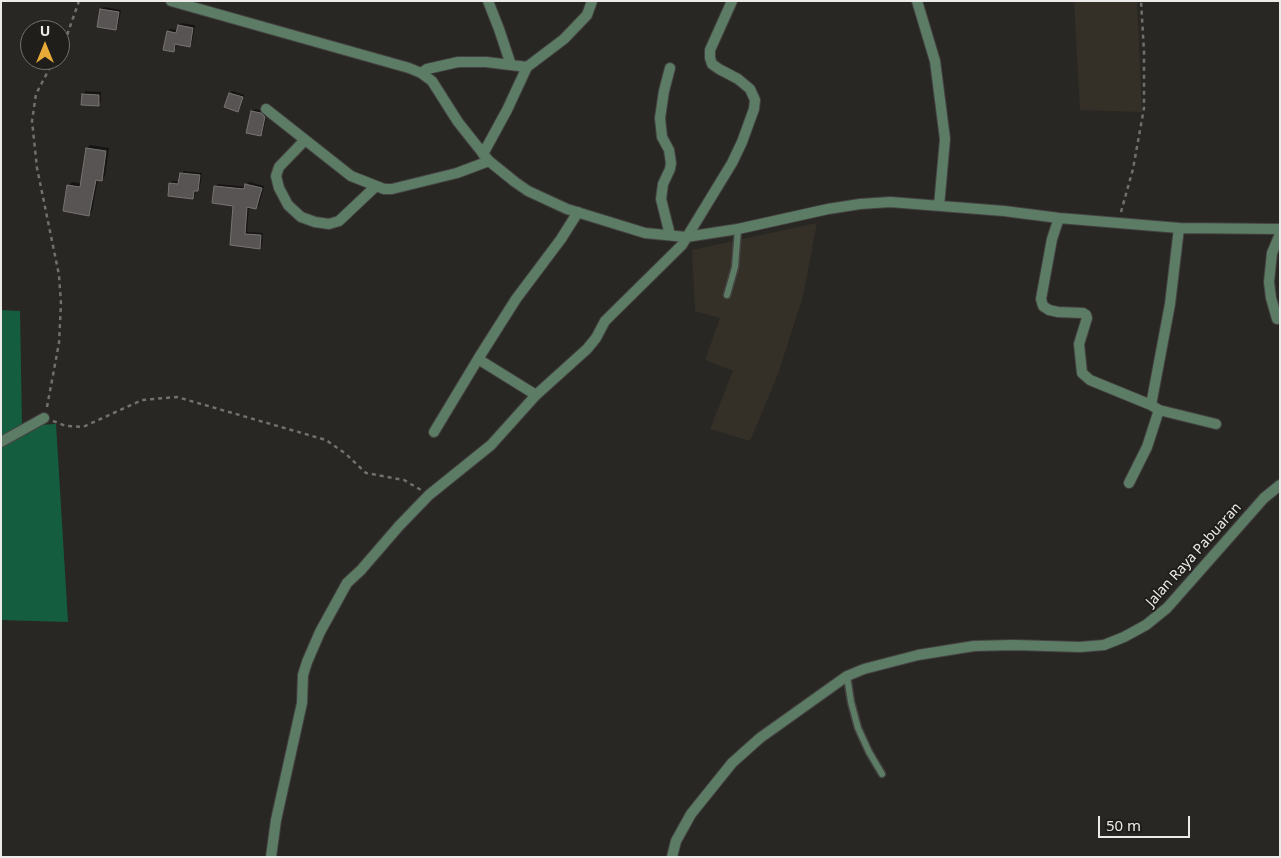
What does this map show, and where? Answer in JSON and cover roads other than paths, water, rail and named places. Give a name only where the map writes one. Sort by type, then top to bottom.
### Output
[{"type":"street","points":[[171,1],[196,4],[421,73],[432,82],[458,122],[486,158],[515,182],[528,191],[578,212],[645,233],[686,237],[738,229],[860,204],[890,202],[1179,228],[1280,229]]},
{"type":"street","points":[[488,1],[500,29],[511,65]]},
{"type":"street","points":[[266,109],[351,176],[375,186],[392,189],[457,173],[486,158],[527,66],[564,39],[587,15],[592,1]]},
{"type":"street","points":[[272,857],[276,820],[302,703],[303,675],[320,632],[346,583],[361,570],[429,495],[491,446],[536,395],[587,349],[596,338],[605,321],[682,245],[732,163],[754,109],[755,100],[750,89],[738,79],[712,64],[710,58],[710,50],[732,1]]},
{"type":"street","points":[[917,1],[935,61],[945,139],[939,206]]},
{"type":"street","points":[[421,73],[427,69],[458,62],[486,62],[527,66]]},
{"type":"street","points":[[670,68],[661,108],[660,129],[669,150],[671,163],[663,184],[661,199],[670,235]]},
{"type":"street","points":[[305,140],[279,167],[276,176],[279,188],[288,205],[301,217],[329,224],[339,221],[375,186]]},
{"type":"street","points":[[434,432],[516,299],[561,239],[578,212]]},
{"type":"street","points":[[1059,218],[1052,239],[1041,298],[1043,306],[1049,310],[1083,313],[1086,315],[1087,318],[1079,344],[1082,373],[1085,377],[1155,408],[1216,424]]},
{"type":"street","points":[[1129,483],[1146,447],[1155,408],[1179,228]]},
{"type":"street","points":[[1277,319],[1269,282],[1272,253],[1280,234]]},
{"type":"street","points":[[478,359],[536,395]]},
{"type":"street","points":[[1,442],[44,418]]},
{"type":"street","name":"Jalan Raya Pabuaran","points":[[672,857],[676,840],[691,814],[732,764],[760,738],[847,676],[864,669],[918,655],[974,646],[1080,647],[1104,645],[1124,637],[1146,625],[1167,608],[1264,498],[1280,485]]},
{"type":"lane","points":[[728,295],[735,267],[738,229]]},
{"type":"lane","points":[[847,676],[858,728],[882,774]]}]
